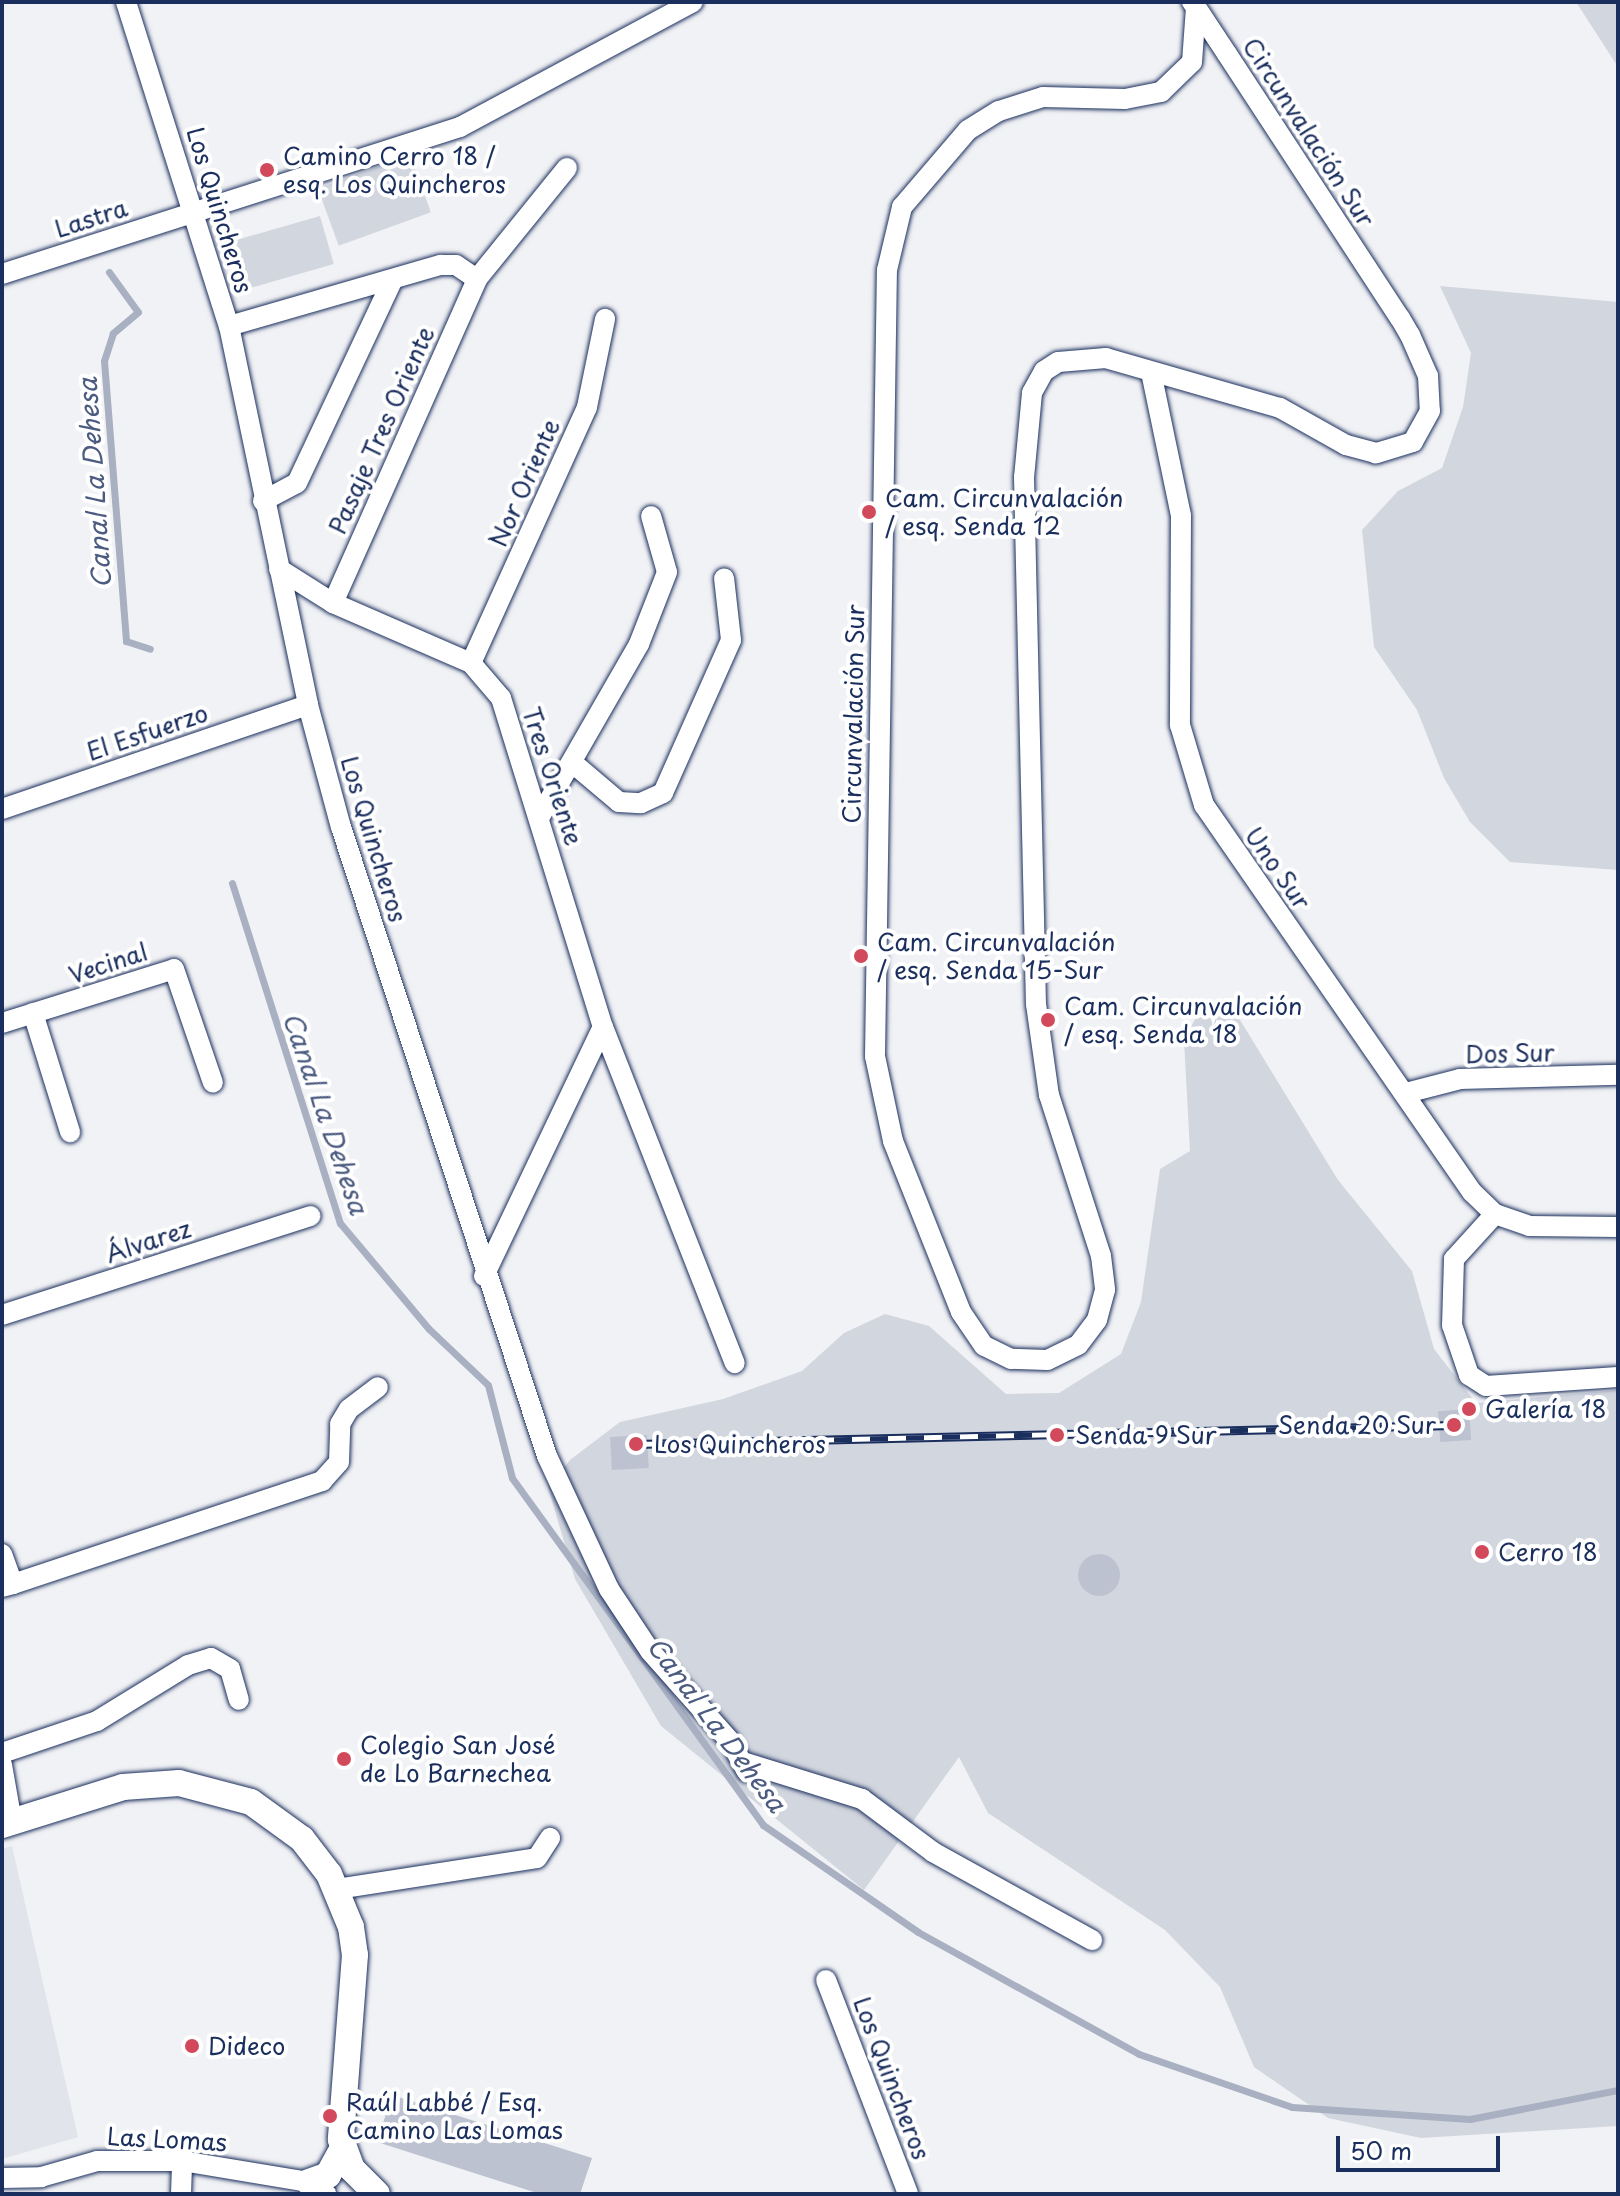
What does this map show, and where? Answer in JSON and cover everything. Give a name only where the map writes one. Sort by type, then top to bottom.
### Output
[{"type":"street","name":"Los Quincheros","points":[[126,2],[229,326],[263,501],[308,705],[484,1276],[566,1505],[609,1589],[650,1651],[745,1767],[862,1799],[933,1852],[1092,1940]]},
{"type":"street","name":"Lastra","points":[[2,274],[460,127],[693,2]]},
{"type":"street","name":"Circunvalación Sur","points":[[1194,4],[1410,335],[1428,376],[1430,411],[1425,428],[1406,447],[1366,451],[1280,408],[1106,358],[1058,362],[1044,371],[1027,419],[1039,1042],[1049,1095],[1101,1256],[1105,1290],[1097,1320],[1078,1345],[1047,1360],[1011,1359],[984,1346],[961,1312],[893,1141],[875,1056],[887,270],[902,207],[968,130],[1043,97],[1125,99],[1161,92],[1192,62],[1194,4]]},
{"type":"street","name":"Pasaje Tres Oriente","points":[[333,603],[477,279],[567,168]]},
{"type":"street","points":[[229,326],[441,265],[456,265],[477,279]]},
{"type":"street","points":[[263,501],[297,483],[392,281]]},
{"type":"street","name":"Nor Oriente","points":[[471,663],[587,407],[605,319]]},
{"type":"street","name":"Uno Sur","points":[[1151,372],[1181,516],[1180,725],[1196,789],[1472,1192],[1495,1214],[1529,1226],[1618,1227]]},
{"type":"street","points":[[539,818],[574,764],[639,644],[667,572],[651,516]]},
{"type":"street","name":"Tres Oriente","points":[[279,569],[333,603],[471,663],[501,698],[603,1027],[735,1363]]},
{"type":"street","points":[[574,764],[619,802],[641,803],[663,793],[731,640],[724,578]]},
{"type":"street","name":"El Esfuerzo","points":[[2,809],[308,705]]},
{"type":"street","name":"Vecinal","points":[[2,1023],[174,969],[213,1083]]},
{"type":"street","points":[[33,1013],[70,1132]]},
{"type":"street","points":[[484,1276],[603,1027]]},
{"type":"street","name":"Dos Sur","points":[[1406,1093],[1460,1079],[1618,1075]]},
{"type":"street","points":[[1495,1214],[1454,1259],[1452,1325],[1469,1375],[1486,1386],[1618,1377]]},
{"type":"street","name":"Álvarez","points":[[2,1315],[310,1216]]},
{"type":"street","points":[[2,1554],[7,1586],[322,1481],[339,1462],[345,1416],[378,1387]]},
{"type":"street","points":[[2,1753],[97,1721],[188,1665],[211,1658],[230,1669],[239,1700]]},
{"type":"street","points":[[2,1765],[7,1823],[123,1787],[197,1785],[233,1795],[279,1820],[313,1852],[337,1889],[355,1955],[343,2148],[328,2175],[315,2190]]},
{"type":"street","points":[[337,1889],[537,1858],[550,1838]]},
{"type":"street","name":"Los Quincheros","points":[[826,1980],[908,2194]]},
{"type":"street","points":[[343,2148],[358,2177],[377,2194]]},
{"type":"street","name":"Las Lomas","points":[[2,2178],[63,2171],[97,2161],[182,2161],[315,2190]]},
{"type":"street","points":[[181,2194],[182,2161]]},
{"type":"street","points":[[63,2171],[63,2194]]},
{"type":"shaded area","points":[[1576,2],[1618,2],[1618,67]]},
{"type":"shaded area","points":[[410,155],[431,212],[339,246],[318,189]]},
{"type":"shaded area","points":[[320,216],[334,264],[244,290],[231,242]]},
{"type":"shaded area","points":[[1440,286],[1618,302],[1618,870],[1510,862],[1470,822],[1444,778],[1417,710],[1374,647],[1362,530],[1398,491],[1442,468],[1463,407],[1471,353]]},
{"type":"shaded area","points":[[1200,1010],[1237,1015],[1338,1180],[1412,1271],[1434,1349],[1476,1403],[1618,1390],[1618,2126],[1421,2138],[1328,2118],[1254,2067],[1220,1987],[1165,1930],[988,1813],[959,1757],[864,1890],[661,1726],[575,1579],[548,1487],[570,1460],[620,1422],[723,1399],[802,1371],[844,1333],[885,1314],[929,1326],[1006,1394],[1059,1393],[1121,1354],[1141,1302],[1160,1169],[1190,1151],[1184,1040]]},
{"type":"shaded area","points":[[12,1846],[78,2137],[2,2159],[2,1849]]},
{"type":"building","points":[[1469,1409],[1471,1440],[1440,1442],[1438,1411]]},
{"type":"building","points":[[647,1435],[649,1468],[612,1470],[610,1437]]},
{"type":"building","points":[[1099,1554],[1114,1560],[1120,1575],[1114,1590],[1099,1596],[1084,1590],[1078,1575],[1084,1560]]},
{"type":"building","points":[[392,2095],[592,2158],[580,2194],[540,2194],[377,2142]]},
{"type":"waterway","name":"Canal La Dehesa","points":[[109,272],[138,312],[113,333],[104,361],[126,641],[150,649]]},
{"type":"waterway","name":"Canal La Dehesa","points":[[232,883],[340,1223],[429,1329],[488,1385],[512,1478],[763,1825],[918,1932],[1139,2054],[1292,2107],[1470,2119],[1618,2090]]},
{"type":"railway","points":[[636,1444],[1454,1425]]},
{"type":"place","name":"Camino Cerro 18 / esq. Los Quincheros","points":[[267,170]]},
{"type":"place","name":"Cam. Circunvalación / esq. Senda 12","points":[[869,512]]},
{"type":"place","name":"Cam. Circunvalación / esq. Senda 15-Sur","points":[[861,956]]},
{"type":"place","name":"Cam. Circunvalación / esq. Senda 18","points":[[1048,1020]]},
{"type":"place","name":"Galería 18","points":[[1469,1409]]},
{"type":"place","name":"Senda 20 Sur","points":[[1454,1425]]},
{"type":"place","name":"Senda 9 Sur","points":[[1057,1435]]},
{"type":"place","name":"Los Quincheros","points":[[636,1444]]},
{"type":"place","name":"Cerro 18","points":[[1482,1552]]},
{"type":"place","name":"Colegio San José de Lo Barnechea","points":[[344,1759]]},
{"type":"place","name":"Dideco","points":[[192,2046]]},
{"type":"place","name":"Raúl Labbé / Esq. Camino Las Lomas","points":[[330,2116]]}]
